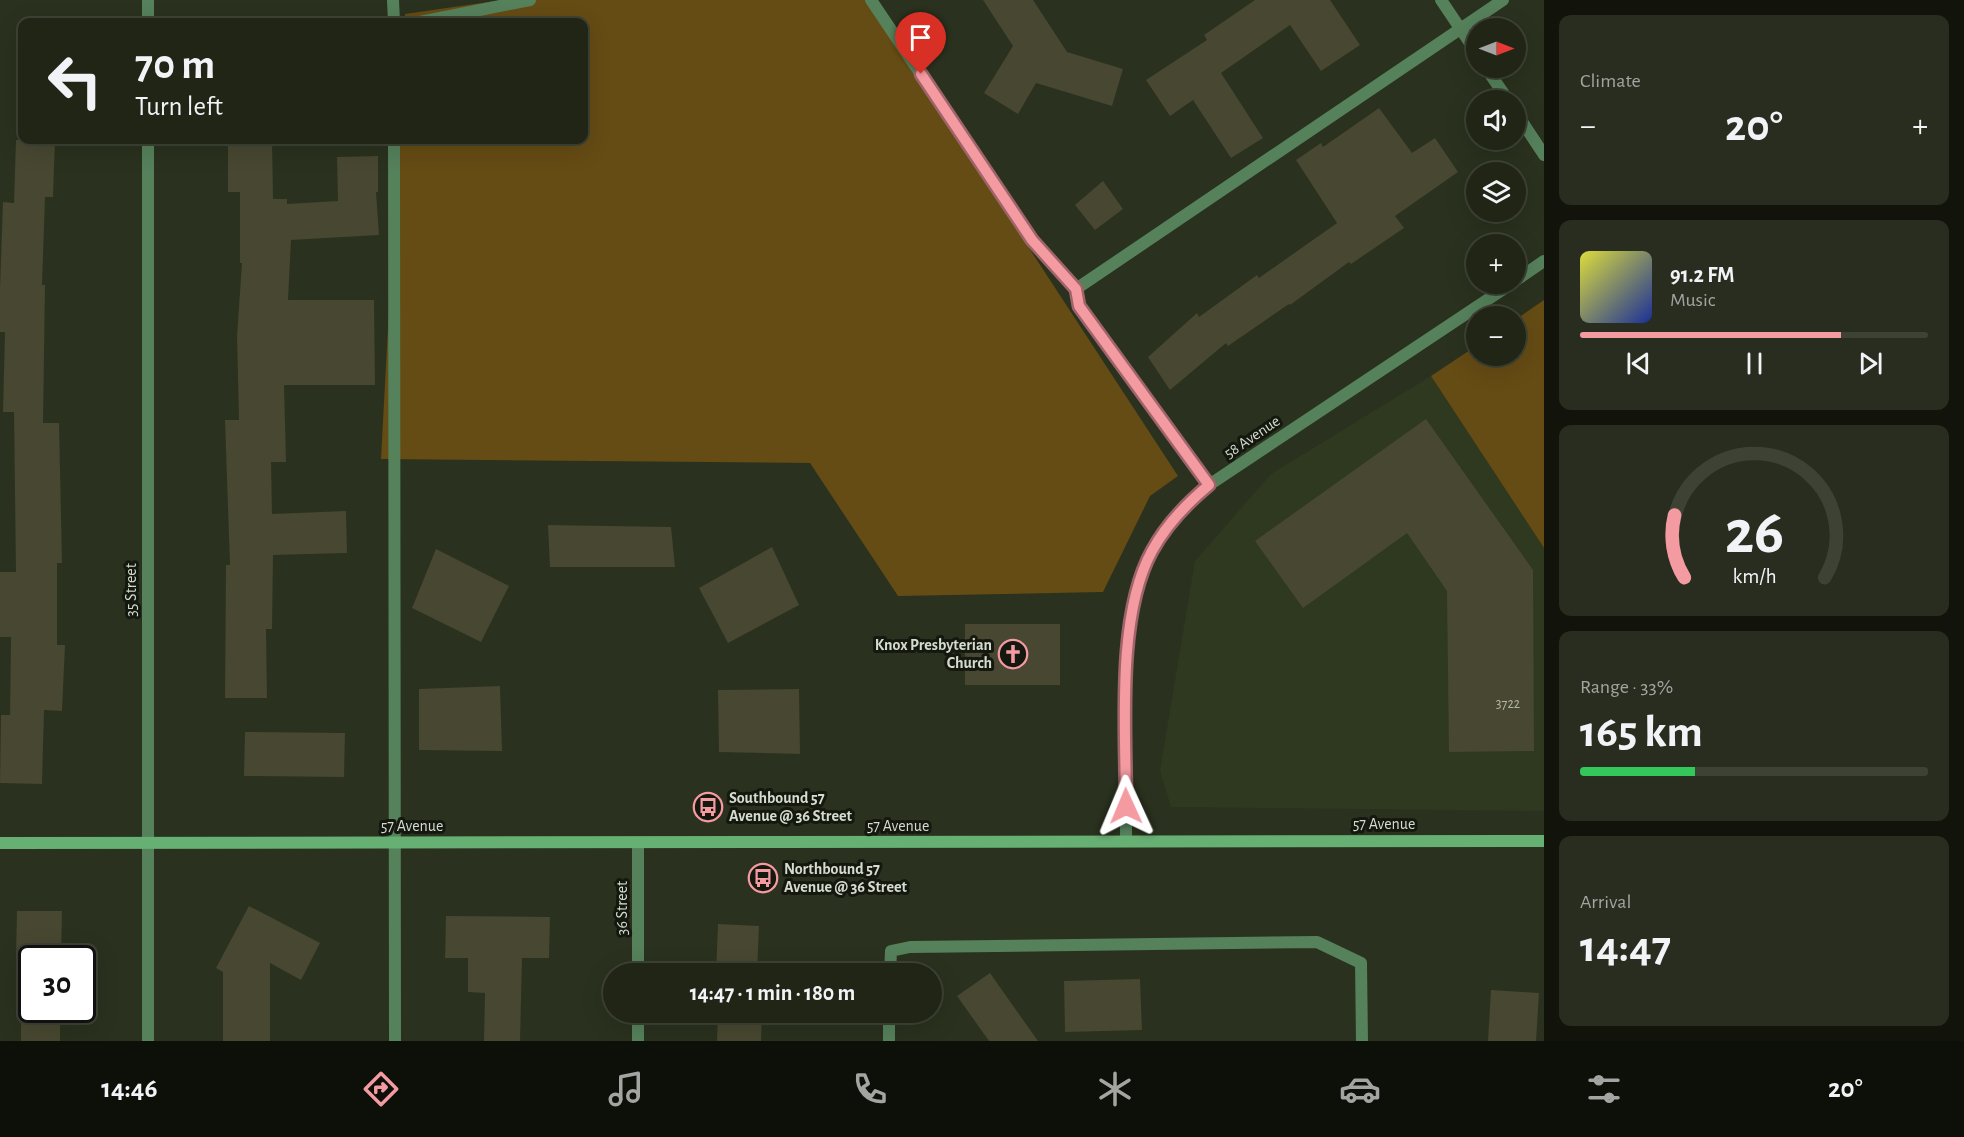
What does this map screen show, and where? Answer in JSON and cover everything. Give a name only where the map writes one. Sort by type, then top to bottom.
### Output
[{"type":"street","points":[[148,0],[148,18]]},
{"type":"street","points":[[393,0],[394,18]]},
{"type":"street","points":[[440,18],[530,0]]},
{"type":"street","points":[[871,0],[1032,240],[1076,289],[1079,306],[1209,485]]},
{"type":"street","points":[[1441,0],[1466,37]]},
{"type":"street","points":[[1076,289],[1503,0]]},
{"type":"street","points":[[1526,128],[1544,155]]},
{"type":"street","name":"35 Street","points":[[148,144],[148,1041]]},
{"type":"street","points":[[394,144],[395,1041]]},
{"type":"street","points":[[1526,273],[1544,261]]},
{"type":"street","name":"58 Avenue","points":[[1126,841],[1125,662],[1138,586],[1151,552],[1172,520],[1209,485],[1496,294]]},
{"type":"street","name":"57 Avenue","points":[[0,843],[1544,841]]},
{"type":"street","name":"36 Street","points":[[638,843],[638,963]]},
{"type":"street","points":[[890,963],[891,951],[910,947],[1317,942],[1360,963],[1362,1041]]},
{"type":"street","points":[[638,1023],[638,1041]]},
{"type":"street","points":[[889,1041],[890,1023]]},
{"type":"shaded area","points":[[502,0],[867,0],[1178,476],[1150,496],[1103,592],[898,596],[810,463],[381,459],[398,144],[588,144],[588,18],[405,18],[405,14]]},
{"type":"shaded area","points":[[1544,300],[1544,548],[1431,376],[1466,353],[1466,366],[1526,366],[1526,312]]},
{"type":"shaded area","points":[[1431,376],[1544,548],[1544,811],[1171,807],[1160,771],[1195,561],[1271,474]]},
{"type":"building","points":[[983,0],[1033,0],[1067,52],[1123,69],[1112,106],[1036,83],[1018,114],[984,93],[1013,46]]},
{"type":"building","points":[[1255,0],[1330,0],[1360,45],[1321,71],[1290,25],[1221,73],[1263,138],[1231,158],[1193,100],[1170,116],[1146,80],[1207,40],[1204,35]]},
{"type":"building","points":[[1379,108],[1412,153],[1435,138],[1458,172],[1395,216],[1404,228],[1351,264],[1349,262],[1228,346],[1226,343],[1170,390],[1148,357],[1197,313],[1199,317],[1257,275],[1259,278],[1337,223],[1296,160],[1321,143],[1323,147]]},
{"type":"building","points":[[16,140],[18,144],[55,144],[53,197],[45,197],[42,285],[45,285],[43,423],[59,423],[62,563],[57,563],[57,645],[65,645],[62,711],[44,710],[42,784],[0,783],[1,715],[10,715],[11,637],[0,637],[0,572],[16,572],[14,412],[3,412],[5,332],[0,332],[0,288],[3,202],[14,203]]},
{"type":"building","points":[[228,144],[272,144],[273,199],[287,199],[287,204],[338,201],[337,157],[378,156],[378,192],[376,192],[379,235],[291,240],[288,300],[374,300],[375,385],[284,385],[286,462],[271,462],[272,514],[346,511],[347,553],[273,555],[272,629],[266,629],[267,698],[225,698],[226,565],[230,565],[225,420],[239,420],[237,336],[242,263],[240,263],[240,192],[228,192]]},
{"type":"building","points":[[1103,181],[1123,209],[1095,230],[1075,205]]},
{"type":"building","points":[[1426,419],[1533,570],[1534,751],[1449,752],[1447,591],[1407,533],[1303,608],[1255,541]]},
{"type":"building","points":[[548,525],[671,527],[675,567],[550,567]]},
{"type":"building","points":[[772,547],[799,605],[728,643],[699,588]]},
{"type":"building","points":[[436,549],[509,586],[481,642],[412,608]]},
{"type":"building","name":"Knox Presbyterian Church","points":[[965,624],[1060,624],[1060,685],[965,685]]},
{"type":"building","points":[[500,686],[502,751],[419,750],[419,689]]},
{"type":"building","points":[[799,689],[800,754],[719,752],[718,690]]},
{"type":"building","points":[[245,732],[345,733],[344,777],[244,776]]},
{"type":"building","points":[[249,906],[320,943],[301,980],[270,963],[270,1041],[223,1041],[223,972],[216,968]]},
{"type":"building","points":[[17,911],[62,911],[61,945],[18,945],[18,958],[16,958]]},
{"type":"building","points":[[446,916],[550,917],[549,958],[522,958],[520,1041],[484,1041],[485,993],[468,992],[468,958],[445,958]]},
{"type":"building","points":[[718,924],[759,926],[757,963],[716,963]]},
{"type":"building","points":[[990,973],[1038,1041],[989,1041],[957,996]]},
{"type":"building","points":[[1140,979],[1142,1030],[1065,1032],[1064,981]]},
{"type":"building","points":[[1491,990],[1539,993],[1536,1041],[1488,1041]]},
{"type":"building","points":[[21,1023],[60,1023],[60,1041],[21,1041]]},
{"type":"building","points":[[718,1023],[762,1023],[761,1041],[717,1041]]},
{"type":"place","name":"Knox Presbyterian Church","points":[[1013,654]]},
{"type":"place","name":"Southbound 57 Avenue @ 36 Street","points":[[708,807]]},
{"type":"place","name":"Northbound 57 Avenue @ 36 Street","points":[[763,878]]},
{"type":"route","points":[[921,74],[1032,240],[1076,289],[1079,306],[1209,485],[1172,520],[1151,552],[1138,586],[1125,662],[1126,806]]}]
